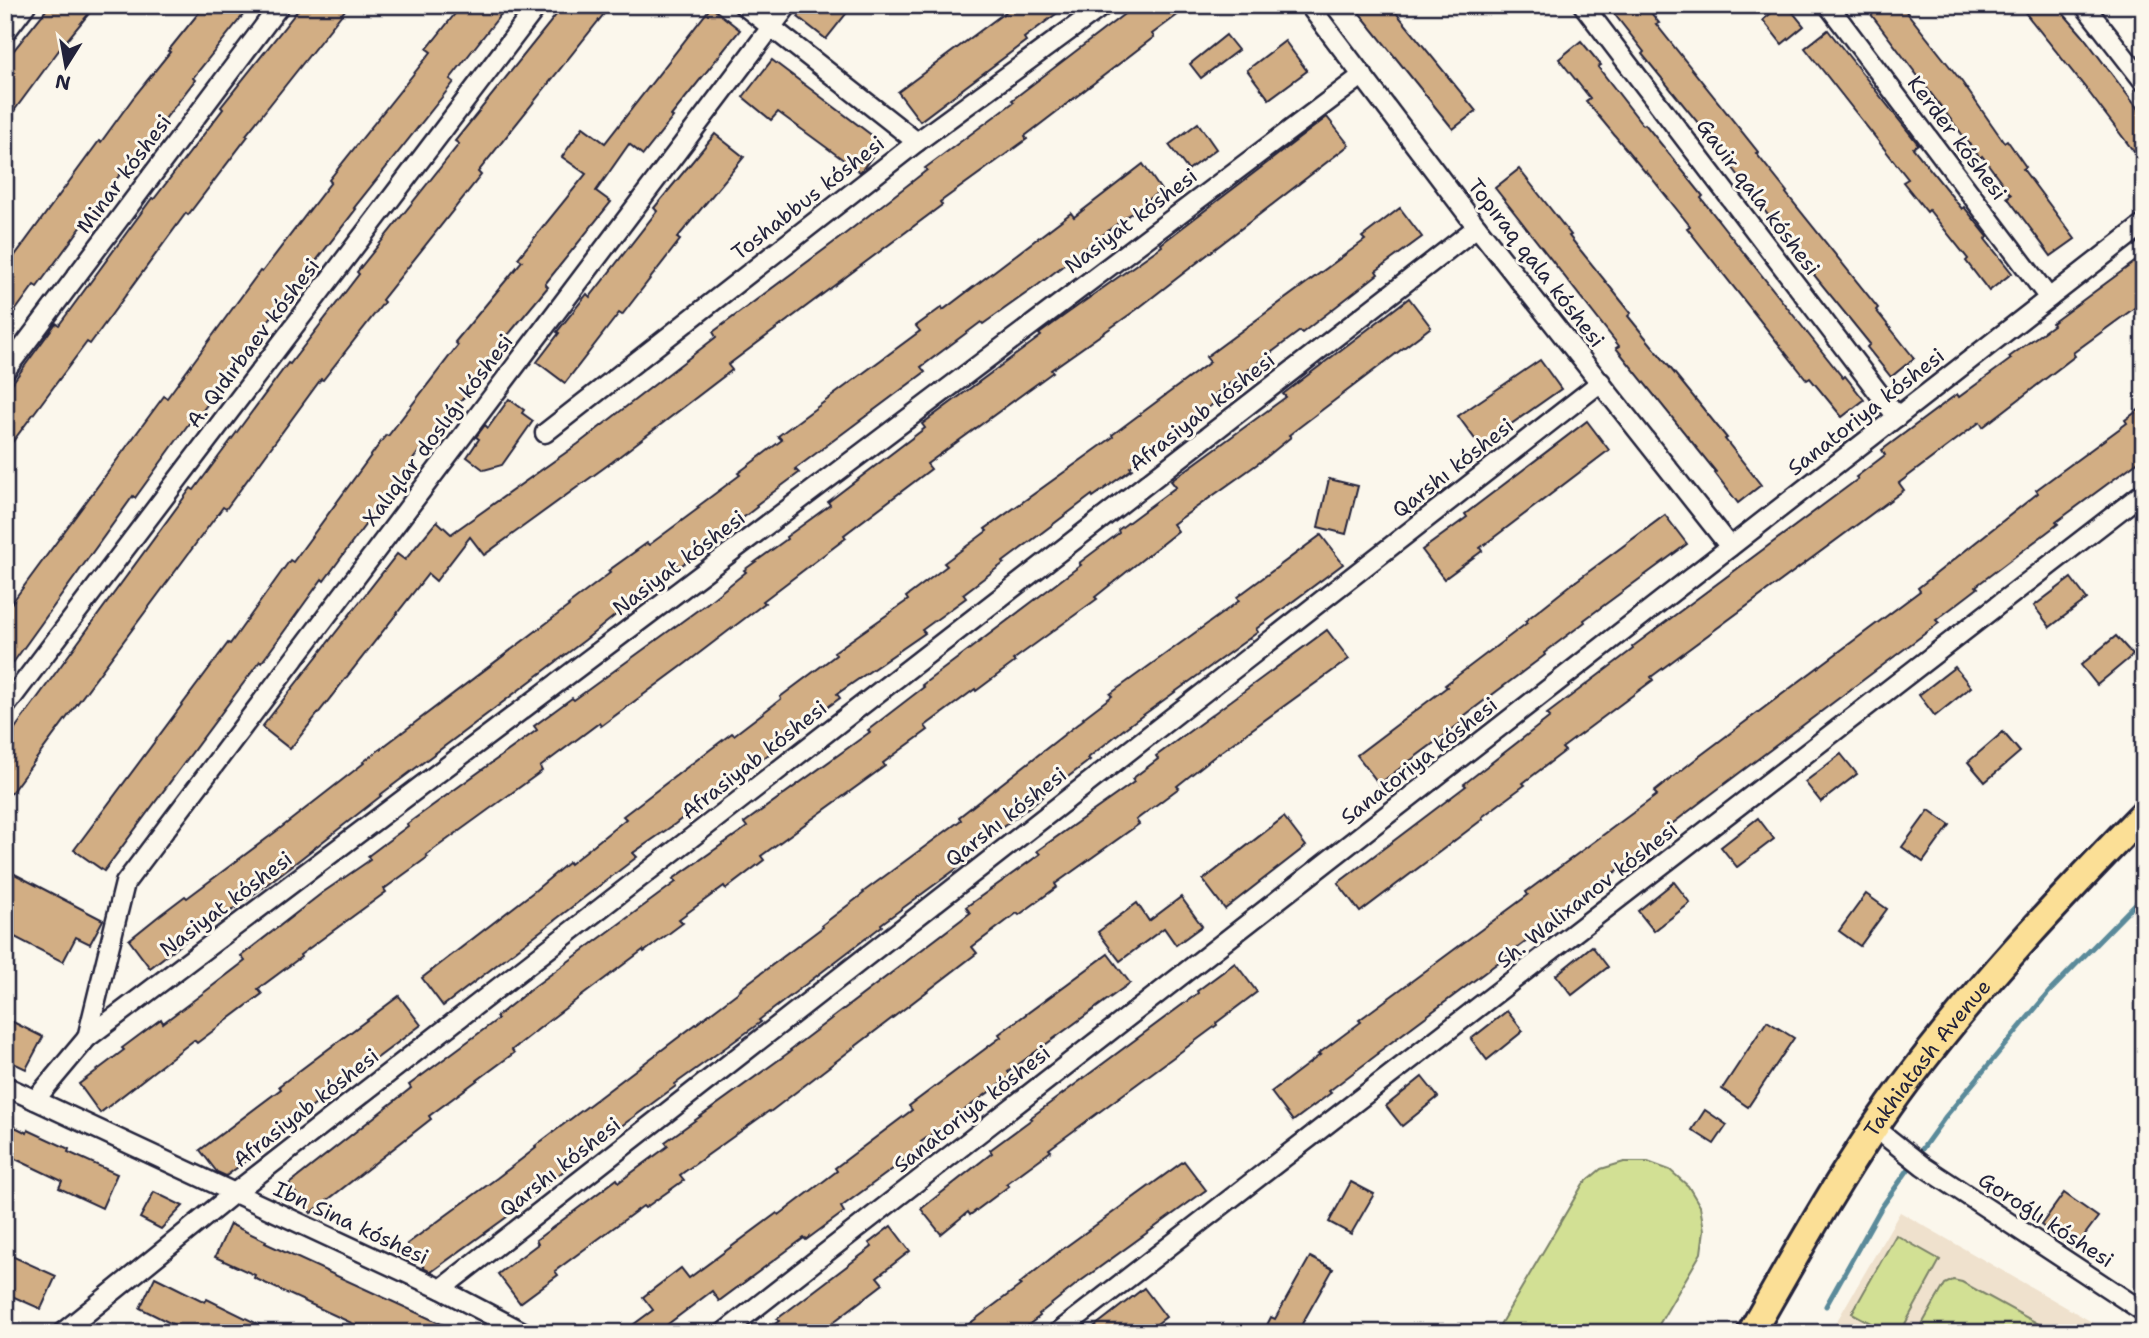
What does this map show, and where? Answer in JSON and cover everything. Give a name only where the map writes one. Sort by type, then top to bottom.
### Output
[{"type":"highway","name":"Takhiatash Avenue","points":[[1751,1333],[1874,1127],[1944,1032],[2074,885],[2144,813]]},
{"type":"street","points":[[5,33],[26,5]]},
{"type":"street","name":"Minar kóshesi","points":[[5,371],[280,5]]},
{"type":"street","name":"A. Qıdırbaev kóshesi","points":[[5,707],[537,5]]},
{"type":"street","points":[[743,5],[917,142]]},
{"type":"street","name":"Xalıqlar doslıǵı kóshesi","points":[[87,1038],[125,883],[788,5]]},
{"type":"street","name":"Toshabbus kóshesi","points":[[545,433],[917,142],[1104,5]]},
{"type":"street","name":"Topıraq qala kóshesi","points":[[1309,5],[1477,227],[1730,547]]},
{"type":"street","name":"Gauir qala kóshesi","points":[[1583,5],[1897,417]]},
{"type":"street","name":"Kerder kóshesi","points":[[1828,5],[2049,298]]},
{"type":"street","points":[[2084,5],[2144,82]]},
{"type":"street","name":"Nasiyat kóshesi","points":[[35,1100],[87,1038],[1363,75]]},
{"type":"street","name":"Sanatoriya kóshesi","points":[[723,1333],[2144,224]]},
{"type":"street","name":"Afrasiyab kóshesi","points":[[62,1333],[233,1194],[1477,227]]},
{"type":"street","name":"Qarshı kóshesi","points":[[441,1289],[1601,382]]},
{"type":"street","name":"Sh. Walixanov kóshesi","points":[[1057,1333],[2144,492]]},
{"type":"street","name":"Ibn Sina kóshesi","points":[[5,1087],[441,1289],[525,1333]]},
{"type":"street","name":"Goroǵlı kóshesi","points":[[1874,1127],[1923,1166],[2144,1312]]},
{"type":"shaded area","points":[[1900,1212],[2111,1333],[1830,1333]]},
{"type":"green space","points":[[1624,1162],[1648,1162],[1670,1170],[1688,1186],[1700,1206],[1704,1230],[1701,1253],[1654,1333],[1495,1333],[1583,1184],[1601,1169]]},
{"type":"green space","points":[[1896,1235],[1940,1260],[1900,1333],[1889,1333],[1852,1313]]},
{"type":"green space","points":[[1953,1280],[1962,1282],[2055,1333],[1917,1333],[1945,1284]]},
{"type":"building","points":[[50,5],[96,5],[5,123],[5,61]]},
{"type":"building","points":[[205,5],[251,5],[193,78],[195,80],[135,158],[133,157],[37,287],[34,285],[5,325],[5,269],[99,141],[101,142]]},
{"type":"building","points":[[302,5],[349,5],[246,135],[248,136],[188,215],[186,213],[90,344],[87,342],[5,452],[5,393],[56,323],[59,325],[152,198],[154,199],[223,109],[221,107]]},
{"type":"building","points":[[462,5],[508,5],[450,79],[454,82],[354,208],[356,209],[296,287],[294,286],[198,417],[195,415],[135,498],[133,496],[5,674],[5,612],[164,396],[167,398],[260,271],[262,272],[331,182],[329,180],[431,52],[427,49]]},
{"type":"building","points":[[564,5],[611,5],[478,172],[481,175],[382,300],[384,302],[323,380],[321,379],[226,509],[223,507],[5,801],[5,742],[191,488],[194,490],[288,363],[290,364],[359,274],[357,272],[459,144],[455,141]]},
{"type":"building","points":[[807,5],[853,5],[826,39],[798,17]]},
{"type":"building","points":[[1015,5],[1068,5],[1024,38],[1026,41],[920,121],[898,92]]},
{"type":"building","points":[[1136,5],[1191,5],[1152,34],[1154,37],[1025,136],[1027,139],[940,202],[942,205],[728,365],[732,370],[612,462],[484,555],[470,537],[436,581],[428,574],[290,749],[262,727],[397,554],[405,560],[437,521],[451,534],[578,444],[716,337],[713,332],[841,237],[927,170],[925,168],[1014,102],[1012,100]]},
{"type":"building","points":[[1353,5],[1390,5],[1476,111],[1453,129]]},
{"type":"building","points":[[1620,5],[1645,5],[1659,23],[1656,24],[1878,308],[1876,310],[1914,358],[1891,377],[1867,347],[1870,344],[1772,223],[1712,140],[1642,54],[1644,52],[1612,11]]},
{"type":"building","points":[[1781,5],[1787,5],[1804,26],[1782,44],[1763,20]]},
{"type":"building","points":[[1864,5],[1901,5],[1962,82],[2004,142],[2007,140],[2026,167],[2023,169],[2075,239],[2051,256],[2007,197],[2011,195],[1982,156],[1980,158]]},
{"type":"building","points":[[2019,5],[2056,5],[2083,36],[2144,117],[2144,165],[2084,86]]},
{"type":"building","points":[[711,7],[740,30],[643,155],[629,144],[596,191],[611,202],[545,284],[548,287],[478,371],[482,374],[422,451],[420,450],[104,871],[74,850],[290,560],[293,562],[386,435],[388,436],[458,345],[455,342],[522,261],[518,258],[586,174],[562,157],[583,127],[605,143]]},
{"type":"building","points":[[1828,30],[1918,144],[1913,148],[1988,237],[1985,239],[2012,273],[1989,291],[1966,261],[1968,259],[1903,182],[1908,179],[1805,48]]},
{"type":"building","points":[[1226,35],[1238,50],[1201,78],[1190,64]]},
{"type":"building","points":[[1285,41],[1307,71],[1269,99],[1247,70]]},
{"type":"building","points":[[1581,41],[1643,125],[1645,124],[1703,196],[1701,198],[1843,378],[1845,376],[1864,400],[1842,417],[1810,378],[1807,380],[1687,228],[1690,226],[1586,101],[1590,98],[1559,59]]},
{"type":"building","points":[[772,60],[882,143],[860,172],[778,112],[771,120],[743,97]]},
{"type":"building","points":[[1327,117],[1349,145],[1136,310],[1051,370],[1053,372],[927,464],[931,469],[844,535],[846,538],[763,601],[765,603],[601,726],[599,723],[540,767],[542,771],[426,855],[428,857],[384,889],[386,892],[258,989],[262,994],[197,1043],[194,1040],[100,1113],[79,1084],[124,1050],[122,1048],[161,1019],[163,1023],[245,961],[241,956],[322,893],[370,860],[368,856],[408,826],[407,824],[537,730],[534,726],[572,698],[574,700],[706,604],[746,572],[744,570],[830,505],[828,502],[925,428],[922,424],[1041,336],[1039,334],[1162,246],[1161,244]]},
{"type":"building","points":[[1198,123],[1216,149],[1188,170],[1169,145]]},
{"type":"building","points":[[715,134],[744,157],[677,238],[680,240],[622,315],[619,313],[565,383],[537,362],[559,333],[557,332],[587,294],[590,297],[657,211],[654,208]]},
{"type":"building","points":[[1143,164],[1161,190],[1038,285],[983,324],[981,322],[921,367],[925,372],[795,469],[799,473],[756,505],[757,507],[678,568],[677,565],[626,603],[628,605],[585,640],[380,795],[294,864],[214,924],[211,921],[150,968],[129,940],[185,896],[187,898],[278,830],[569,606],[610,573],[608,571],[699,508],[697,507],[740,475],[738,473],[782,440],[778,436],[920,331],[916,326],[942,307],[943,310],[1071,213],[1074,217]]},
{"type":"building","points":[[1519,169],[1631,313],[1628,316],[1727,438],[1725,439],[1761,485],[1738,503],[1495,188]]},
{"type":"building","points":[[1400,208],[1422,237],[1376,271],[1378,274],[1302,333],[1300,331],[1213,396],[1217,401],[1130,467],[1132,469],[1093,497],[1092,495],[1003,562],[963,594],[966,598],[922,630],[925,633],[837,694],[840,698],[798,729],[800,731],[761,760],[759,757],[675,824],[633,853],[637,857],[443,1006],[422,978],[626,819],[623,816],[781,699],[780,697],[836,655],[834,652],[908,600],[906,597],[947,566],[944,563],[987,531],[985,529],[1113,437],[1112,435],[1210,362],[1206,357],[1365,240],[1362,237]]},
{"type":"building","points":[[2144,255],[2144,301],[2073,353],[2075,356],[1983,427],[1980,422],[1899,483],[1904,490],[1651,677],[1653,680],[1562,748],[1565,751],[1482,817],[1483,819],[1360,912],[1338,883],[1466,786],[1464,784],[1550,717],[1547,714],[1633,649],[1632,647],[1858,479],[1856,477],[1885,455],[1882,450],[1957,394],[1959,397],[2011,359],[2009,357],[2053,325],[2052,323]]},
{"type":"building","points":[[1409,298],[1431,327],[1289,435],[1291,437],[1263,460],[1173,524],[1178,531],[1095,597],[1097,599],[1013,660],[1015,662],[976,691],[975,689],[925,726],[928,730],[883,763],[885,766],[761,856],[764,860],[726,889],[724,886],[679,919],[683,923],[555,1016],[512,1050],[514,1053],[429,1116],[431,1119],[311,1213],[289,1184],[411,1088],[409,1085],[498,1019],[496,1017],[535,986],[676,882],[673,879],[747,827],[744,823],[870,732],[868,730],[924,687],[922,685],[1081,565],[1079,563],[1119,533],[1118,530],[1176,487],[1171,481],[1286,397],[1283,394]]},
{"type":"building","points":[[1540,360],[1561,389],[1480,446],[1458,416]]},
{"type":"building","points":[[509,399],[533,421],[502,465],[484,470],[467,457],[479,439],[476,437],[485,425],[488,428]]},
{"type":"building","points":[[2144,406],[2144,457],[1976,586],[1978,588],[1936,620],[1939,623],[1668,827],[1671,831],[1545,924],[1547,926],[1377,1053],[1329,1091],[1331,1093],[1293,1121],[1271,1092],[1361,1022],[1359,1020],[1657,795],[1654,792],[1697,758],[1920,591],[1918,588],[2038,493],[2036,490],[2127,423],[2125,420]]},
{"type":"building","points":[[1587,421],[1609,450],[1480,548],[1482,551],[1444,579],[1422,550]]},
{"type":"building","points":[[1329,479],[1358,486],[1346,534],[1318,527]]},
{"type":"building","points":[[1665,515],[1687,544],[1584,620],[1585,622],[1544,653],[1545,655],[1460,719],[1462,722],[1379,784],[1357,755],[1447,687],[1445,685],[1527,623],[1525,621],[1572,584]]},
{"type":"building","points":[[1321,535],[1343,564],[1256,629],[1258,632],[1128,726],[1088,758],[1090,760],[964,857],[967,861],[881,924],[882,926],[759,1020],[761,1022],[594,1146],[511,1214],[431,1272],[425,1269],[407,1244],[823,927],[822,925],[863,892],[961,820],[959,817],[1084,719],[1112,696],[1110,694],[1239,601],[1237,597]]},
{"type":"building","points":[[2071,578],[2087,599],[2050,627],[2034,606]]},
{"type":"building","points":[[1327,630],[1349,659],[1215,756],[1177,786],[1179,788],[1136,820],[1139,824],[1055,884],[1057,887],[1019,915],[1017,913],[972,947],[977,953],[770,1112],[680,1175],[684,1180],[645,1208],[643,1206],[555,1271],[558,1275],[520,1303],[498,1274],[538,1244],[536,1240],[617,1179],[619,1182],[668,1146],[665,1142],[791,1051],[970,913],[966,907],[1040,854],[1037,851],[1134,782],[1132,779],[1158,759],[1156,756]]},
{"type":"building","points":[[2116,636],[2133,655],[2097,685],[2081,665]]},
{"type":"building","points":[[1955,667],[1971,687],[1935,716],[1919,695]]},
{"type":"building","points":[[2003,732],[2020,752],[1985,782],[1968,762]]},
{"type":"building","points":[[1841,754],[1857,774],[1821,802],[1805,782]]},
{"type":"building","points":[[1929,810],[1950,825],[1923,862],[1902,847]]},
{"type":"building","points":[[1284,817],[1306,846],[1225,909],[1203,880]]},
{"type":"building","points":[[1758,818],[1774,839],[1737,867],[1721,847]]},
{"type":"building","points":[[5,869],[103,920],[90,944],[76,937],[63,962],[5,932]]},
{"type":"building","points":[[1674,882],[1690,903],[1654,931],[1638,911]]},
{"type":"building","points":[[1866,894],[1887,909],[1860,946],[1839,931]]},
{"type":"building","points":[[1181,897],[1202,926],[1176,945],[1164,928],[1120,961],[1098,932],[1137,903],[1149,921]]},
{"type":"building","points":[[1592,946],[1608,967],[1572,995],[1556,975]]},
{"type":"building","points":[[1108,954],[1130,983],[1008,1072],[1011,1076],[921,1142],[924,1146],[841,1207],[844,1212],[719,1301],[712,1291],[656,1333],[622,1333],[653,1310],[643,1297],[681,1268],[689,1278],[777,1213],[779,1215],[837,1171],[835,1168],[912,1110],[909,1106],[1001,1037],[999,1034]]},
{"type":"building","points":[[1235,963],[1257,992],[1216,1023],[1217,1025],[1049,1149],[1051,1151],[1006,1184],[1009,1186],[970,1215],[968,1212],[941,1234],[921,1209],[992,1153],[990,1150],[1032,1119],[1030,1118]]},
{"type":"building","points":[[399,996],[421,1025],[226,1176],[217,1172],[200,1150],[281,1089],[279,1086]]},
{"type":"building","points":[[1507,1011],[1523,1031],[1487,1060],[1471,1039]]},
{"type":"building","points":[[5,1018],[43,1037],[26,1069],[5,1059]]},
{"type":"building","points":[[1767,1021],[1794,1038],[1748,1107],[1722,1089]]},
{"type":"building","points":[[1422,1077],[1438,1097],[1402,1126],[1386,1106]]},
{"type":"building","points":[[1705,1110],[1727,1125],[1714,1144],[1692,1130]]},
{"type":"building","points":[[5,1122],[69,1149],[68,1152],[117,1174],[102,1208],[59,1188],[62,1181],[5,1154]]},
{"type":"building","points":[[1184,1161],[1206,1190],[1078,1283],[1018,1333],[957,1333],[1021,1285],[1019,1284],[1060,1251]]},
{"type":"building","points":[[1351,1182],[1374,1194],[1351,1234],[1329,1222]]},
{"type":"building","points":[[154,1192],[183,1206],[161,1229],[140,1218]]},
{"type":"building","points":[[2064,1193],[2098,1217],[2074,1249],[2041,1225]]},
{"type":"building","points":[[230,1224],[266,1241],[265,1243],[461,1333],[373,1333],[254,1278],[255,1275],[215,1257]]},
{"type":"building","points":[[891,1226],[910,1251],[877,1277],[883,1284],[819,1333],[763,1333],[779,1321],[777,1319],[872,1247],[869,1243]]},
{"type":"building","points":[[5,1256],[11,1259],[12,1256],[56,1276],[41,1309],[5,1293]]},
{"type":"building","points":[[1310,1257],[1333,1269],[1298,1331],[1301,1333],[1263,1333],[1271,1317],[1275,1319]]},
{"type":"building","points":[[155,1277],[276,1333],[198,1333],[185,1326],[184,1330],[140,1308]]},
{"type":"building","points":[[1144,1288],[1166,1317],[1145,1333],[1086,1333]]},
{"type":"waterway","points":[[1920,1152],[1946,1116],[2049,992],[2144,895]]},
{"type":"waterway","points":[[1826,1306],[1881,1208],[1910,1167]]},
{"type":"waterway","points":[[1810,1333],[1813,1327]]}]
